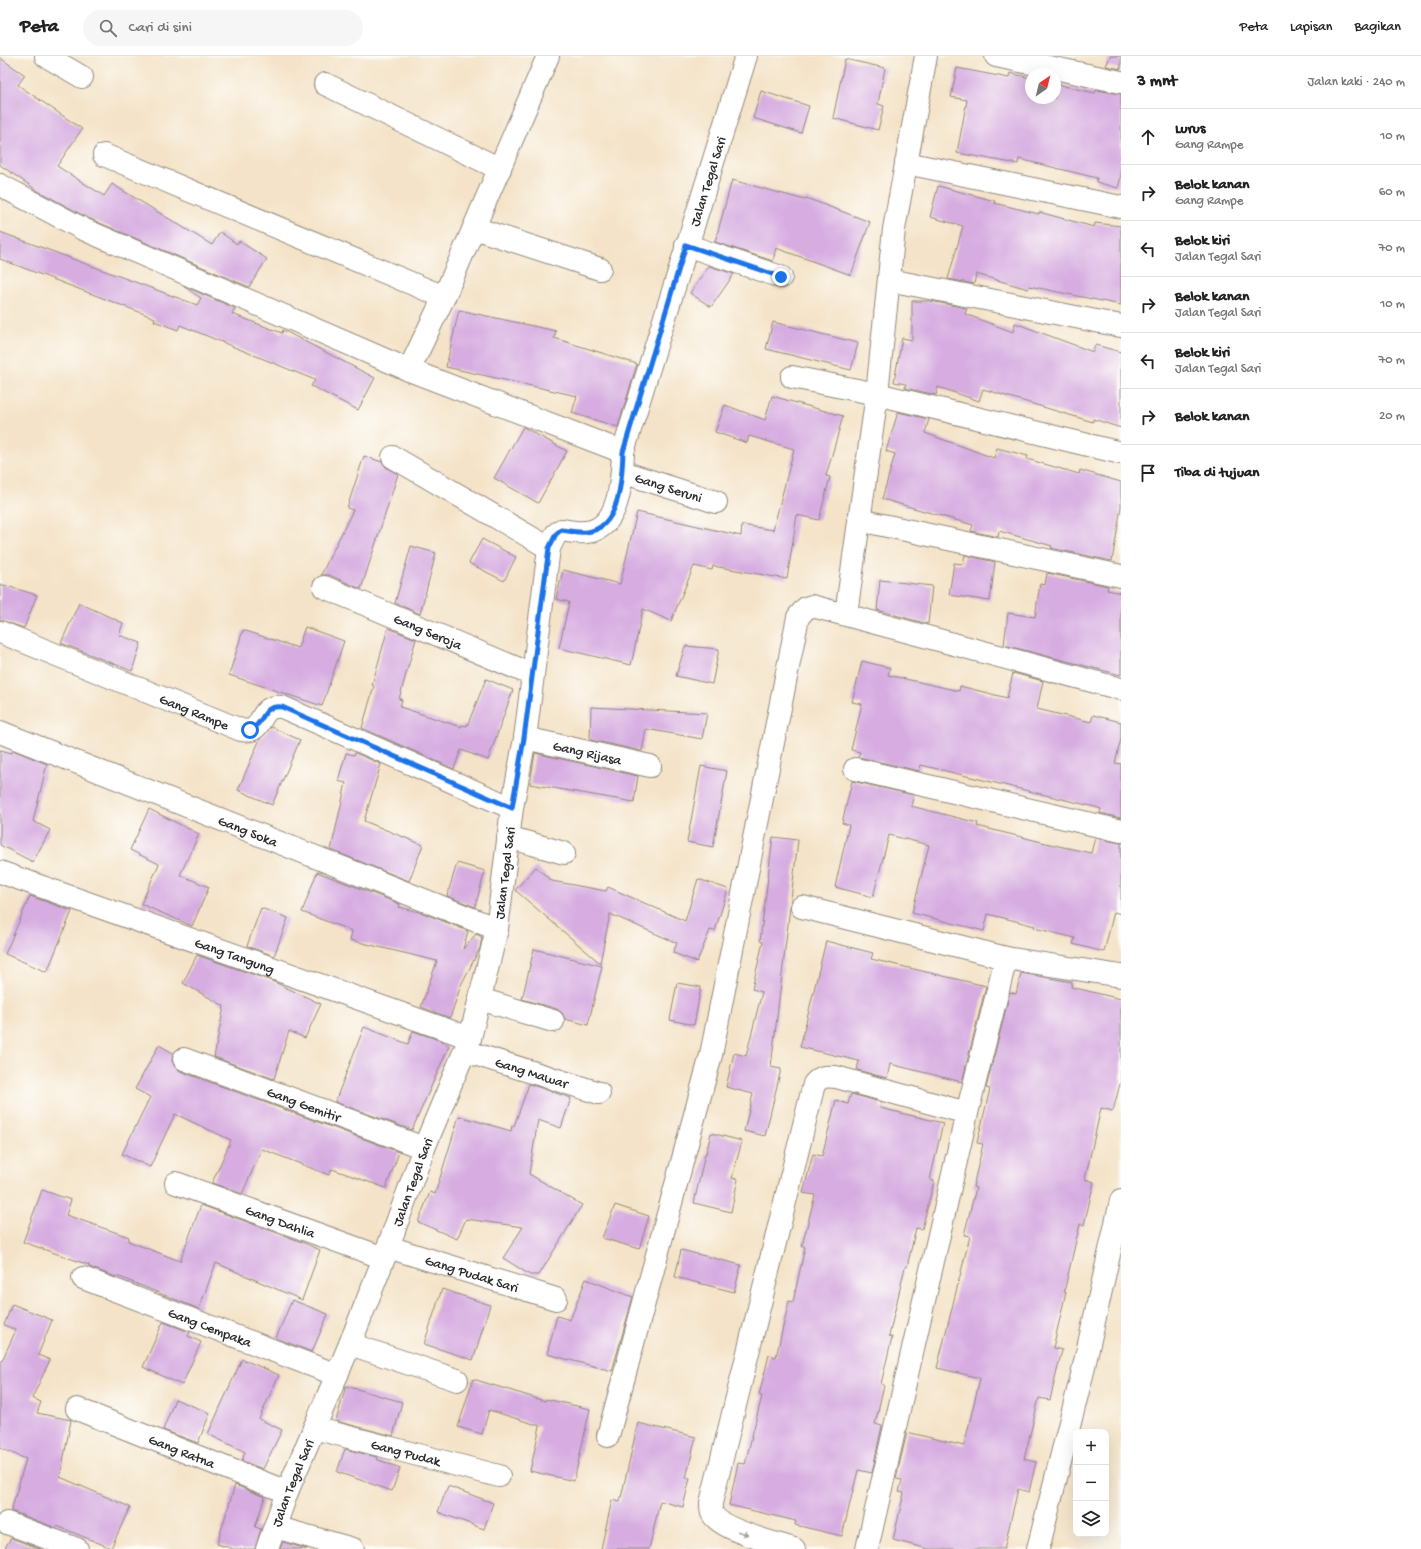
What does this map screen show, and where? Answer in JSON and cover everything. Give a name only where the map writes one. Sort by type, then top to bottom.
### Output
[{"type":"street","points":[[46,56],[82,78]]},
{"type":"street","points":[[409,370],[444,297],[548,56]]},
{"type":"street","name":"Jalan Tegal Sari","points":[[267,1549],[287,1492],[350,1344],[386,1253],[424,1148],[468,1045],[497,929],[508,837],[533,675],[549,548],[556,534],[561,530],[585,532],[597,529],[603,526],[613,512],[622,462],[686,245],[746,56]]},
{"type":"street","points":[[846,614],[877,394],[894,229],[926,56]]},
{"type":"street","points":[[996,56],[1121,82]]},
{"type":"street","points":[[325,84],[500,169]]},
{"type":"street","points":[[104,156],[444,297]]},
{"type":"street","points":[[906,163],[1121,207]]},
{"type":"street","name":"Gang Seruni","points":[[0,185],[83,229],[716,502]]},
{"type":"street","points":[[474,228],[600,269]]},
{"type":"street","points":[[686,245],[781,277]]},
{"type":"street","points":[[889,280],[1121,326]]},
{"type":"street","points":[[792,377],[877,394],[1121,453]]},
{"type":"street","points":[[393,457],[549,548]]},
{"type":"street","points":[[859,520],[1121,576]]},
{"type":"street","name":"Gang Seroja","points":[[324,587],[533,675]]},
{"type":"street","points":[[608,1436],[711,1055],[798,617],[806,608],[812,606],[1121,689]]},
{"type":"street","name":"Gang Rampe","points":[[0,632],[242,730],[253,730],[267,710],[273,706],[282,707],[512,808]]},
{"type":"street","name":"Gang Soka","points":[[0,732],[497,929]]},
{"type":"street","name":"Gang Rijasa","points":[[524,738],[650,766]]},
{"type":"street","points":[[855,768],[1121,830]]},
{"type":"street","points":[[508,837],[564,853]]},
{"type":"street","name":"Gang Tangung","points":[[0,872],[468,1045]]},
{"type":"street","points":[[802,908],[1006,958],[1121,976]]},
{"type":"street","points":[[867,1549],[967,1113],[1006,958]]},
{"type":"street","points":[[480,999],[553,1021]]},
{"type":"street","name":"Gang Mawar","points":[[468,1045],[599,1093]]},
{"type":"street","name":"Gang Gemitir","points":[[184,1059],[424,1148]]},
{"type":"street","points":[[794,1549],[732,1529],[717,1520],[712,1512],[711,1503],[814,1084],[823,1076],[836,1076],[967,1113]]},
{"type":"street","name":"Gang Dahlia","points":[[176,1183],[386,1253]]},
{"type":"street","points":[[1038,1549],[1082,1375],[1121,1201]]},
{"type":"street","name":"Gang Pudak Sari","points":[[386,1253],[556,1299]]},
{"type":"street","name":"Gang Cempaka","points":[[83,1278],[337,1375]]},
{"type":"street","points":[[350,1344],[457,1380]]},
{"type":"street","name":"Gang Ratna","points":[[77,1409],[287,1492]]},
{"type":"street","name":"Gang Pudak","points":[[314,1428],[499,1476]]},
{"type":"street","points":[[6,1523],[77,1549]]},
{"type":"street","points":[[275,1527],[353,1549]]},
{"type":"building","points":[[1110,56],[1121,56],[1121,69],[1106,66]]},
{"type":"building","points":[[0,58],[25,75],[18,85],[82,129],[57,166],[104,196],[112,184],[212,245],[220,232],[237,244],[239,241],[267,259],[249,287],[88,218],[38,191],[0,165]]},
{"type":"building","points":[[845,59],[885,68],[878,104],[884,106],[878,130],[833,118]]},
{"type":"building","points":[[957,68],[1009,78],[1010,73],[1025,77],[1025,104],[1061,104],[1061,85],[1095,93],[1096,90],[1121,94],[1121,176],[1118,188],[1096,182],[1097,178],[1019,159],[1018,164],[957,153],[967,100],[951,97]]},
{"type":"building","points":[[761,91],[809,106],[801,133],[753,118]]},
{"type":"building","points":[[732,180],[805,200],[806,198],[870,222],[851,275],[776,248],[773,261],[715,242]]},
{"type":"building","points":[[938,186],[995,201],[994,203],[1039,214],[1039,212],[1094,227],[1095,223],[1121,226],[1121,305],[1029,286],[1028,289],[976,274],[974,284],[948,279],[963,226],[930,217]]},
{"type":"building","points":[[0,232],[197,305],[201,298],[183,286],[235,308],[232,314],[282,333],[283,330],[375,378],[358,410],[311,386],[315,380],[180,325],[178,330],[154,321],[155,318],[0,259]]},
{"type":"building","points":[[709,266],[734,274],[711,307],[690,293]]},
{"type":"building","points":[[912,301],[930,301],[967,308],[965,314],[1013,332],[1015,323],[1093,352],[1095,345],[1121,352],[1121,428],[1093,419],[1093,422],[983,389],[979,401],[938,387],[936,395],[905,388],[906,384],[894,382],[902,338],[912,340]]},
{"type":"building","points":[[459,310],[556,331],[554,338],[637,364],[618,427],[572,413],[577,396],[446,367]]},
{"type":"building","points":[[773,322],[858,343],[851,370],[766,349]]},
{"type":"building","points":[[772,396],[843,416],[826,476],[830,477],[819,520],[797,515],[787,579],[713,566],[712,570],[694,566],[671,621],[643,609],[631,665],[559,648],[569,602],[556,599],[563,570],[620,584],[637,512],[741,536],[742,525],[773,530],[794,449],[749,436],[747,443],[715,432],[725,405],[765,420]]},
{"type":"building","points":[[898,412],[929,419],[925,433],[994,458],[997,448],[1028,456],[1027,459],[1079,474],[1080,470],[1121,482],[1121,507],[1112,561],[1051,548],[1052,546],[999,531],[998,537],[971,531],[973,525],[882,499],[895,454],[886,451]]},
{"type":"building","points":[[523,427],[567,451],[538,503],[494,478]]},
{"type":"building","points":[[364,456],[382,462],[387,468],[398,474],[361,589],[329,575],[321,575],[353,510],[347,508]]},
{"type":"building","points":[[482,539],[516,557],[504,581],[469,563]]},
{"type":"building","points":[[411,546],[436,553],[420,614],[395,603]]},
{"type":"building","points":[[965,555],[995,562],[990,601],[949,595],[954,563],[963,564]]},
{"type":"building","points":[[1047,573],[1108,586],[1107,590],[1121,593],[1121,675],[1004,645],[1008,613],[1035,617],[1040,584],[1045,585]]},
{"type":"building","points":[[880,580],[932,586],[928,624],[877,610]]},
{"type":"building","points":[[0,584],[37,595],[24,628],[0,620]]},
{"type":"building","points":[[79,603],[123,623],[119,635],[141,643],[132,671],[61,643]]},
{"type":"building","points":[[305,627],[344,641],[322,706],[229,675],[243,630],[298,648]]},
{"type":"building","points":[[388,628],[416,639],[399,699],[402,700],[400,707],[461,727],[462,725],[467,726],[486,679],[513,690],[488,760],[461,750],[454,769],[362,728]]},
{"type":"building","points":[[685,646],[719,649],[712,684],[676,676]]},
{"type":"building","points":[[862,661],[890,668],[888,675],[959,691],[960,686],[1007,698],[1013,673],[1043,681],[1037,709],[1091,722],[1093,715],[1121,722],[1121,739],[1115,763],[1121,764],[1121,818],[1100,813],[1101,809],[1095,807],[921,765],[919,771],[858,757],[860,752],[851,750],[862,704],[852,702]]},
{"type":"building","points":[[591,707],[707,713],[702,739],[646,729],[642,751],[590,740]]},
{"type":"building","points":[[271,727],[300,740],[272,805],[238,790],[260,739]]},
{"type":"building","points":[[0,750],[12,753],[13,750],[47,764],[33,821],[50,830],[33,862],[0,845]]},
{"type":"building","points":[[346,753],[354,755],[355,753],[381,764],[364,821],[423,845],[409,881],[331,850],[346,783],[338,781]]},
{"type":"building","points":[[535,753],[638,776],[634,802],[530,784]]},
{"type":"building","points":[[701,766],[727,771],[713,847],[687,842]]},
{"type":"building","points":[[852,781],[914,795],[911,806],[978,823],[977,826],[1054,845],[1091,853],[1095,838],[1121,843],[1121,914],[1114,912],[1104,952],[1073,944],[1075,938],[1034,928],[1035,926],[988,914],[984,931],[912,913],[929,845],[889,835],[873,897],[835,887],[849,825],[842,823]]},
{"type":"building","points":[[149,809],[199,834],[180,875],[209,887],[192,926],[141,904],[159,864],[130,850]]},
{"type":"building","points":[[773,837],[798,840],[771,1067],[781,1069],[765,1136],[744,1131],[753,1094],[726,1087],[734,1053],[746,1056],[762,992],[752,989],[763,942],[760,941]]},
{"type":"building","points":[[457,863],[485,871],[475,907],[447,896]]},
{"type":"building","points":[[536,867],[552,881],[606,891],[608,887],[685,921],[698,879],[728,889],[715,931],[710,930],[697,962],[673,953],[677,943],[610,914],[600,963],[515,890]]},
{"type":"building","points":[[317,872],[400,904],[399,907],[423,913],[468,931],[463,949],[476,934],[482,937],[480,948],[461,985],[450,1018],[421,1007],[437,961],[350,940],[352,931],[302,912]]},
{"type":"building","points":[[30,896],[72,911],[47,972],[5,954]]},
{"type":"building","points":[[261,908],[288,918],[274,956],[247,946]]},
{"type":"building","points":[[826,941],[873,953],[871,959],[986,986],[962,1082],[890,1064],[887,1078],[857,1070],[859,1061],[800,1047]]},
{"type":"building","points":[[534,949],[602,966],[588,1025],[565,1019],[562,1013],[557,1009],[522,999]]},
{"type":"building","points":[[197,955],[272,981],[321,1004],[305,1038],[289,1031],[274,1079],[214,1057],[224,1006],[183,983]]},
{"type":"building","points":[[1021,973],[1072,982],[1071,987],[1121,999],[1121,1080],[1113,1111],[1101,1108],[1085,1179],[1094,1182],[1084,1225],[1080,1224],[1053,1348],[1062,1350],[1050,1400],[1039,1398],[1024,1459],[1036,1462],[1029,1492],[1018,1489],[1004,1549],[929,1549],[893,1540],[904,1493],[899,1492],[902,1480],[896,1479],[907,1432],[964,1446],[980,1378],[937,1368],[970,1236],[964,1235],[976,1188],[973,1187],[983,1144],[977,1143],[990,1089],[986,1088],[1010,992],[1016,994]]},
{"type":"building","points":[[677,983],[701,987],[694,1025],[670,1020]]},
{"type":"building","points":[[364,1027],[408,1044],[413,1031],[442,1041],[449,1046],[412,1130],[335,1102]]},
{"type":"building","points":[[159,1045],[173,1053],[172,1061],[175,1067],[180,1071],[399,1152],[386,1188],[332,1169],[329,1175],[262,1149],[242,1194],[212,1183],[231,1140],[175,1114],[150,1167],[122,1154],[150,1097],[135,1089]]},
{"type":"building","points":[[529,1084],[571,1098],[561,1128],[538,1120],[529,1174],[582,1205],[539,1275],[530,1275],[503,1258],[523,1227],[466,1219],[457,1239],[418,1222],[430,1192],[435,1194],[459,1116],[511,1131]]},
{"type":"building","points":[[851,1094],[881,1102],[880,1108],[943,1123],[930,1180],[934,1181],[922,1229],[916,1228],[907,1267],[905,1267],[889,1336],[892,1337],[881,1384],[884,1385],[875,1424],[882,1426],[872,1473],[858,1470],[842,1536],[795,1525],[796,1521],[729,1505],[738,1463],[745,1464],[762,1396],[759,1395],[769,1355],[776,1357],[789,1301],[793,1302],[805,1247],[802,1246],[815,1195],[803,1193],[813,1154],[822,1156],[836,1100],[848,1104]]},
{"type":"building","points":[[711,1133],[742,1141],[732,1178],[738,1179],[731,1212],[694,1203]]},
{"type":"building","points":[[42,1190],[71,1200],[66,1215],[129,1237],[128,1241],[180,1261],[201,1205],[320,1250],[302,1300],[216,1263],[199,1309],[117,1276],[116,1277],[89,1267],[89,1265],[23,1242]]},
{"type":"building","points":[[615,1205],[649,1216],[639,1249],[602,1238]]},
{"type":"building","points":[[681,1250],[741,1265],[734,1292],[675,1277]]},
{"type":"building","points":[[586,1279],[633,1297],[612,1371],[547,1354],[557,1316],[570,1320]]},
{"type":"building","points":[[442,1289],[490,1305],[473,1360],[424,1344]]},
{"type":"building","points":[[292,1300],[328,1314],[312,1352],[276,1338]]},
{"type":"building","points":[[12,1304],[52,1320],[38,1355],[50,1360],[32,1398],[41,1402],[37,1413],[71,1420],[60,1477],[130,1507],[111,1548],[57,1526],[56,1528],[11,1511],[26,1459],[0,1448],[0,1365],[16,1330],[4,1325]]},
{"type":"building","points":[[163,1322],[190,1332],[188,1336],[201,1342],[182,1385],[143,1367]]},
{"type":"building","points":[[242,1359],[279,1375],[259,1419],[282,1430],[263,1469],[242,1461],[245,1452],[208,1434]]},
{"type":"building","points":[[473,1379],[545,1401],[546,1399],[590,1409],[574,1481],[530,1471],[540,1426],[489,1410],[482,1434],[458,1427]]},
{"type":"building","points":[[346,1386],[402,1402],[393,1436],[336,1421]]},
{"type":"building","points":[[175,1399],[210,1413],[198,1443],[163,1430]]},
{"type":"building","points":[[638,1423],[696,1437],[686,1478],[690,1478],[683,1507],[660,1501],[649,1549],[601,1549],[612,1500],[620,1502]]},
{"type":"building","points":[[345,1449],[377,1457],[376,1459],[400,1468],[392,1491],[337,1472]]},
{"type":"building","points":[[235,1485],[265,1497],[255,1527],[261,1529],[255,1549],[234,1549],[217,1544]]},
{"type":"building","points":[[448,1486],[493,1503],[484,1529],[438,1512]]},
{"type":"building","points":[[11,1538],[41,1549],[4,1549]]},
{"type":"building","points":[[283,1542],[307,1549],[280,1549]]},
{"type":"route","points":[[250,730],[253,730],[257,726],[267,710],[273,706],[282,707],[512,808],[524,738],[549,548],[556,534],[561,530],[585,532],[597,529],[603,526],[613,512],[622,472],[623,452],[686,245],[781,277]]}]
